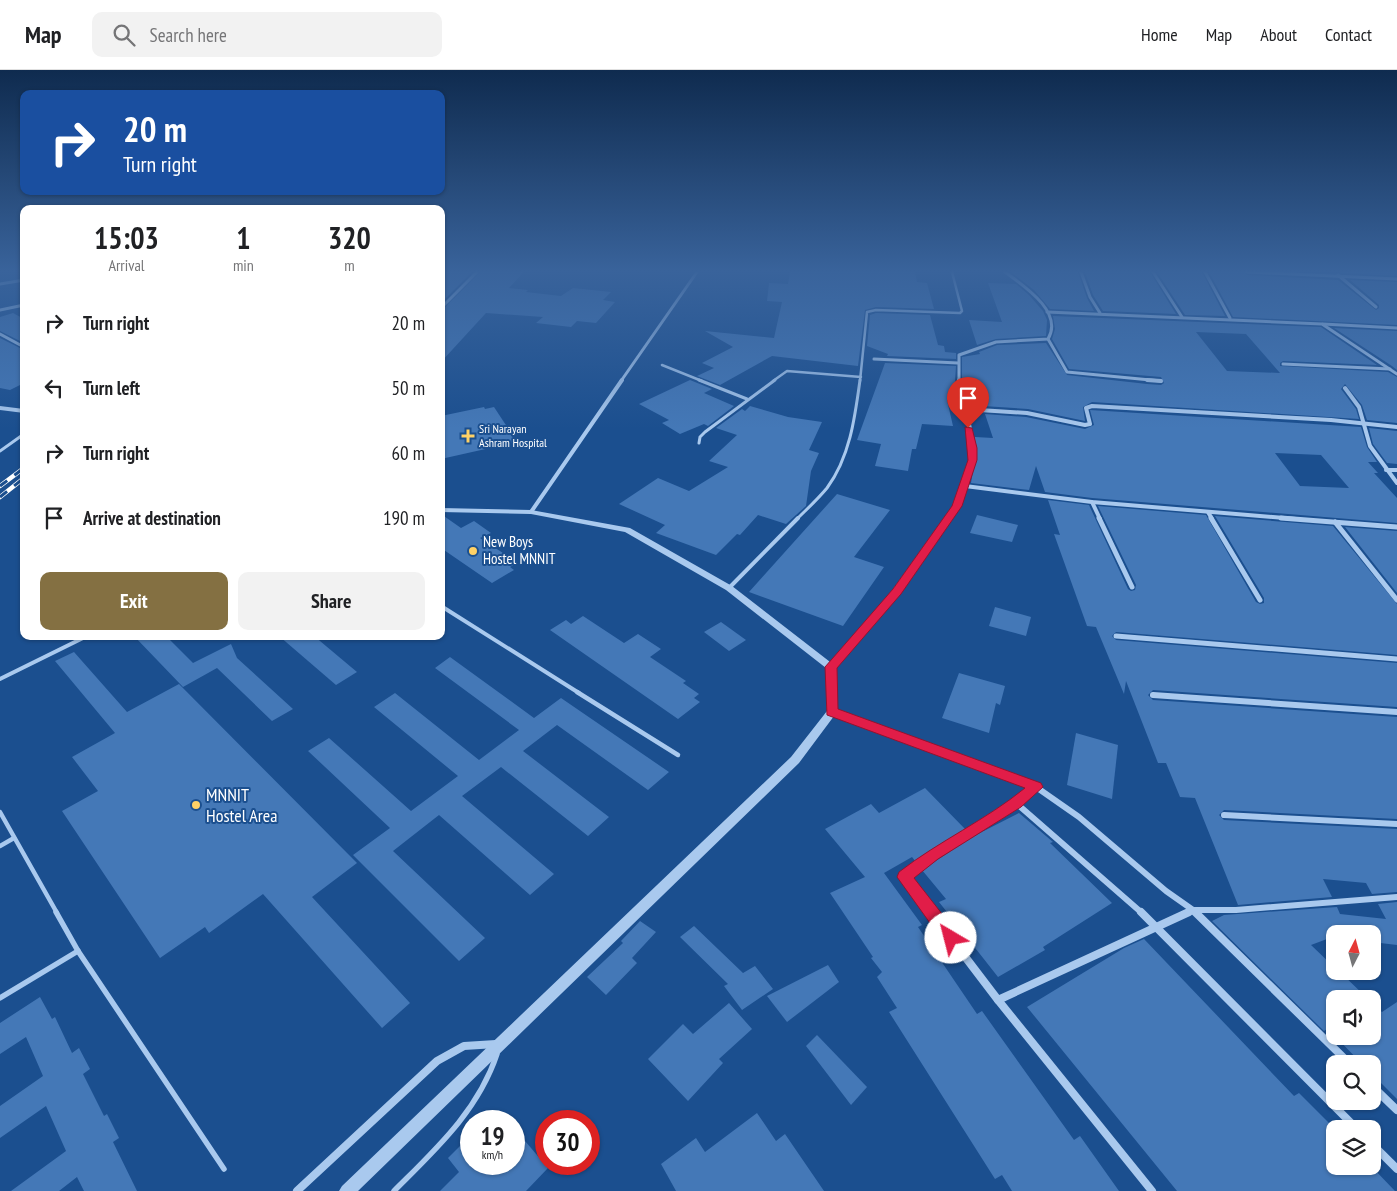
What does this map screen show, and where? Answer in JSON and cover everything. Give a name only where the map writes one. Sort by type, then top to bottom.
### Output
[{"type":"street","points":[[531,512],[661,324]]},
{"type":"street","points":[[1048,339],[1053,329],[1051,324]]},
{"type":"street","points":[[1322,324],[1397,374]]},
{"type":"street","points":[[1328,324],[1397,328]]},
{"type":"street","points":[[0,334],[20,345]]},
{"type":"street","points":[[347,1191],[795,760],[832,712],[831,667],[897,591],[957,506],[972,460],[972,448],[957,380],[959,355],[996,342],[1048,339]]},
{"type":"street","points":[[1048,339],[1067,372],[1081,375],[1161,381]]},
{"type":"street","points":[[874,359],[958,363]]},
{"type":"street","points":[[1283,364],[1390,369]]},
{"type":"street","points":[[1345,388],[1359,407],[1370,446],[1397,483]]},
{"type":"street","points":[[964,409],[1027,413],[1084,425],[1090,424],[1086,408],[1092,406],[1331,420],[1397,427]]},
{"type":"street","points":[[0,408],[20,410]]},
{"type":"street","points":[[1386,470],[1397,470]]},
{"type":"street","points":[[965,486],[1092,502],[1397,526]]},
{"type":"street","points":[[1092,502],[1132,587]]},
{"type":"street","points":[[445,510],[531,512],[627,530],[729,588],[831,667]]},
{"type":"street","points":[[1208,512],[1260,600]]},
{"type":"street","points":[[1335,522],[1397,600]]},
{"type":"street","points":[[1116,636],[1397,659]]},
{"type":"street","points":[[1153,695],[1397,712]]},
{"type":"street","points":[[832,712],[1036,787],[1079,817],[1166,891],[1193,910],[1341,1055]]},
{"type":"street","points":[[1036,787],[1016,803],[942,849],[904,877],[998,1000],[1152,1191]]},
{"type":"street","points":[[1016,803],[1157,926],[1348,1120]]},
{"type":"street","points":[[1224,816],[1397,824]]},
{"type":"street","points":[[998,1000],[1193,910],[1236,910],[1397,897]]},
{"type":"street","points":[[297,1191],[437,1061],[464,1046],[499,1044]]},
{"type":"street","points":[[1381,1095],[1397,1110]]},
{"type":"street","points":[[1381,1153],[1397,1169]]},
{"type":"lane","points":[[729,588],[835,478],[842,465],[861,377],[864,324]]},
{"type":"lane","points":[[662,365],[748,399]]},
{"type":"lane","points":[[699,443],[700,437],[705,432],[787,371],[861,377]]},
{"type":"lane","points":[[0,451],[20,437]]},
{"type":"lane","points":[[445,609],[678,755]]},
{"type":"lane","points":[[0,678],[79,640]]},
{"type":"lane","points":[[0,812],[78,951],[224,1169]]},
{"type":"lane","points":[[0,846],[14,838]]},
{"type":"lane","points":[[0,998],[78,951]]},
{"type":"lane","points":[[394,1191],[462,1120],[492,1072],[499,1044]]},
{"type":"building","points":[[0,324],[20,324],[20,341],[0,331]]},
{"type":"building","points":[[445,324],[476,324],[445,358]]},
{"type":"building","points":[[547,324],[574,324],[571,327]]},
{"type":"building","points":[[777,324],[863,324],[858,366],[772,356],[720,385],[697,376],[714,368],[702,363],[733,347],[705,331],[774,338]]},
{"type":"building","points":[[869,324],[932,324],[938,345],[944,346],[945,352],[956,353],[956,359],[887,356],[888,354],[867,346]]},
{"type":"building","points":[[970,324],[1047,324],[1046,336],[996,339],[977,345]]},
{"type":"building","points":[[1054,324],[1256,324],[1321,327],[1377,365],[1283,361],[1280,363],[1280,366],[1388,372],[1397,377],[1397,423],[1367,420],[1362,405],[1345,384],[1341,389],[1356,409],[1359,419],[1092,402],[1083,407],[1085,421],[1028,409],[983,406],[982,402],[967,401],[962,379],[962,357],[980,354],[979,352],[997,345],[1046,343],[1067,375],[1147,384],[1161,385],[1164,383],[1161,377],[1069,369],[1052,339]],"holes":[[[1196,332],[1246,334],[1280,373],[1227,371]]]},
{"type":"building","points":[[1334,328],[1397,331],[1397,370],[1392,366]]},
{"type":"building","points":[[0,338],[20,348],[20,385],[10,390],[0,388]]},
{"type":"building","points":[[885,363],[956,366],[955,381],[959,401],[947,400],[953,426],[922,424],[916,449],[912,449],[908,471],[875,466],[881,444],[857,440]]},
{"type":"building","points":[[690,380],[712,389],[704,393],[734,406],[708,426],[704,424],[680,434],[662,423],[669,420],[639,404]]},
{"type":"building","points":[[750,406],[788,417],[822,422],[809,450],[819,453],[811,471],[806,506],[786,524],[758,515],[740,535],[737,534],[716,555],[656,533],[665,525],[619,504],[658,478],[689,491],[728,467],[709,461],[737,435],[716,428],[742,409],[745,411]]},
{"type":"building","points":[[484,407],[485,409],[494,407],[517,442],[445,458],[445,415]]},
{"type":"building","points":[[1090,410],[1361,427],[1367,447],[1377,462],[1368,462],[1378,473],[1374,473],[1397,498],[1397,523],[1092,498],[1045,492],[1036,466],[1029,490],[971,483],[975,457],[975,437],[993,438],[985,414],[1026,417],[1085,429],[1094,425]],"holes":[[[1275,453],[1321,455],[1349,488],[1300,486]]]},
{"type":"building","points":[[1369,428],[1397,431],[1397,464],[1387,463],[1373,444]]},
{"type":"building","points":[[837,494],[890,510],[854,557],[884,567],[843,626],[749,592]]},
{"type":"building","points":[[1048,500],[1089,505],[1128,589],[1131,591],[1135,590],[1136,585],[1098,506],[1206,515],[1256,602],[1260,604],[1264,603],[1264,598],[1215,516],[1333,526],[1397,604],[1397,655],[1116,632],[1112,636],[1116,640],[1397,663],[1397,707],[1153,690],[1148,695],[1153,700],[1397,717],[1397,819],[1224,810],[1219,815],[1224,820],[1397,829],[1397,892],[1372,894],[1366,883],[1323,879],[1332,897],[1238,905],[1195,798],[1180,797],[1166,763],[1158,763],[1126,681],[1124,694],[1096,627],[1087,626],[1054,534],[1060,535]]},
{"type":"building","points":[[977,515],[1018,525],[1012,542],[970,533]]},
{"type":"building","name":"New Boys Hostel MNNIT","points":[[445,517],[461,528],[474,521],[491,533],[480,538],[506,555],[503,557],[515,564],[510,567],[514,570],[492,583],[445,551]]},
{"type":"building","points":[[1345,527],[1397,531],[1397,593]]},
{"type":"building","points":[[995,607],[1031,617],[1026,636],[989,626]]},
{"type":"building","points":[[583,616],[624,643],[638,634],[661,649],[650,657],[686,681],[683,683],[699,694],[694,698],[700,702],[678,719],[550,630],[566,620],[571,624]]},
{"type":"building","points":[[721,622],[746,640],[729,651],[704,632]]},
{"type":"building","points":[[138,640],[170,640],[193,663],[231,644],[237,658],[293,709],[272,721],[217,668],[183,687]]},
{"type":"building","points":[[284,640],[319,640],[357,672],[336,685]]},
{"type":"building","points":[[74,652],[127,712],[179,684],[357,863],[312,897],[410,1003],[382,1028],[263,894],[209,933],[205,927],[160,958],[62,811],[98,791],[72,757],[115,733],[55,661]]},
{"type":"building","points":[[450,657],[534,718],[561,698],[669,772],[648,790],[557,725],[523,751],[609,817],[588,836],[501,767],[462,796],[554,874],[530,895],[439,815],[393,851],[485,938],[459,961],[353,855],[390,828],[308,751],[329,738],[411,811],[458,776],[374,707],[395,693],[479,760],[519,730],[435,668]]},
{"type":"building","points":[[959,673],[1005,686],[1000,705],[996,703],[989,733],[942,718]]},
{"type":"building","points":[[1076,733],[1118,745],[1112,799],[1067,785]]},
{"type":"building","points":[[925,788],[965,829],[916,862],[912,857],[884,873],[922,925],[918,927],[977,1014],[982,1011],[1074,1140],[1080,1136],[1119,1191],[1012,1191],[1002,1175],[995,1179],[889,1012],[897,1008],[877,977],[882,972],[830,893],[865,877],[825,829],[871,804],[879,813]]},
{"type":"building","points":[[1019,813],[1053,842],[1050,843],[1112,903],[1043,947],[1045,950],[998,977],[939,902],[946,899],[922,870],[972,837]]},
{"type":"building","points":[[1397,902],[1397,945],[1381,943],[1381,925],[1326,925],[1326,939],[1311,945],[1326,959],[1326,980],[1348,980],[1359,990],[1326,990],[1326,1030],[1324,1031],[1212,921],[1224,915],[1337,907],[1340,914],[1386,919],[1378,904]]},
{"type":"building","points":[[640,921],[656,932],[632,958],[637,963],[606,995],[587,977],[623,943],[621,941]]},
{"type":"building","points":[[694,926],[743,973],[755,966],[773,989],[742,1010],[724,986],[728,984],[680,937]]},
{"type":"building","points":[[1144,939],[1294,1096],[1299,1093],[1326,1120],[1326,1175],[1380,1175],[1395,1191],[1177,1191],[1027,1007],[1124,948]]},
{"type":"building","points":[[828,965],[839,982],[787,1022],[767,996]]},
{"type":"building","points":[[40,997],[52,1019],[55,1017],[72,1053],[79,1048],[90,1069],[83,1074],[104,1116],[107,1114],[119,1138],[113,1142],[137,1191],[84,1191],[77,1177],[59,1191],[11,1191],[66,1151],[46,1106],[0,1138],[0,1106],[43,1076],[26,1037],[0,1054],[0,1023]]},
{"type":"building","points":[[1397,1002],[1397,1099],[1381,1083],[1381,1055],[1353,1055],[1344,1045],[1381,1045],[1382,1012]]},
{"type":"building","points":[[729,1003],[752,1029],[719,1059],[723,1063],[688,1101],[648,1059],[683,1024],[693,1034]]},
{"type":"building","points":[[817,1035],[867,1087],[851,1105],[806,1046]]},
{"type":"building","points":[[757,1113],[776,1141],[785,1134],[824,1191],[676,1191],[661,1164],[696,1138],[705,1152]]},
{"type":"building","points":[[525,1141],[535,1153],[535,1175],[541,1175],[526,1191],[440,1191],[459,1172],[448,1158],[460,1146],[460,1175],[525,1175]]},
{"type":"railway","points":[[0,486],[20,471]]},
{"type":"railway","points":[[0,497],[20,481]]},
{"type":"place","name":"Sri Narayan Ashram Hospital","points":[[468,436]]},
{"type":"place","name":"New Boys Hostel MNNIT","points":[[473,551]]},
{"type":"place","name":"MNNIT Hostel Area","points":[[196,805]]},
{"type":"route","points":[[951,938],[904,877],[933,854],[1016,803],[1036,787],[832,712],[831,667],[897,591],[957,506],[972,460],[968,428]]}]
